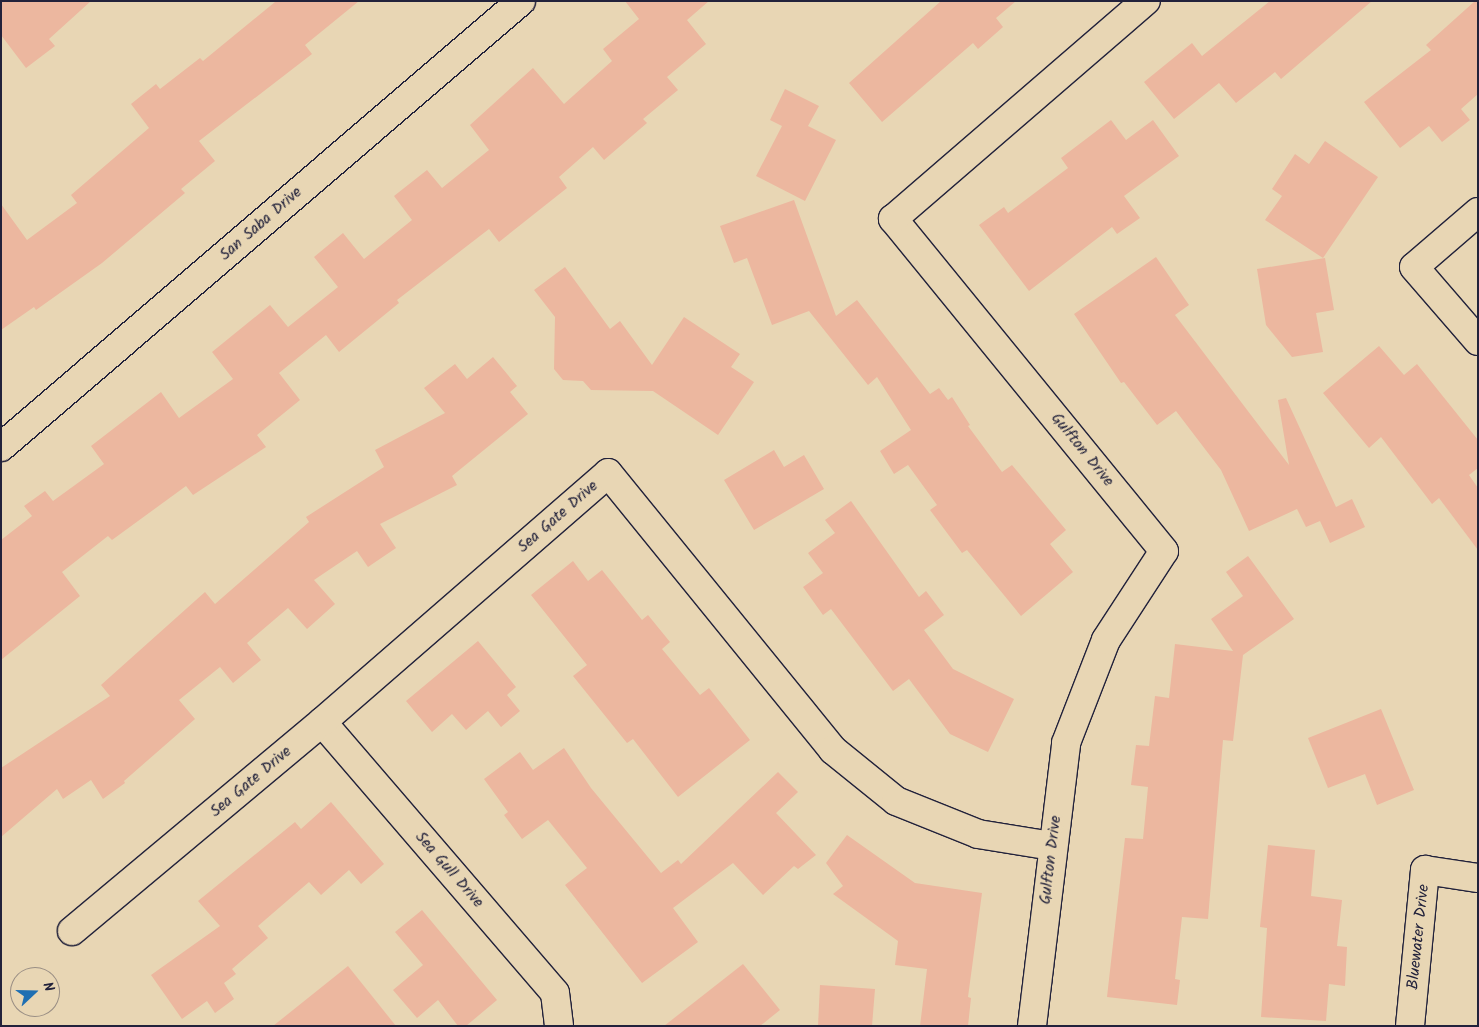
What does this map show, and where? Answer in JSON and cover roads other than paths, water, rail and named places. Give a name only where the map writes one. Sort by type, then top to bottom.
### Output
[{"type":"street","name":"San Saba Drive","points":[[1,447],[521,1]]},
{"type":"street","name":"Gulfton Drive","points":[[1032,1026],[1052,846],[1066,743],[1106,640],[1164,551],[893,219],[1146,1]]},
{"type":"street","points":[[1478,212],[1414,267],[1478,341]]},
{"type":"street","name":"Sea Gate Drive","points":[[72,931],[322,722],[608,473],[833,750],[896,801],[978,834],[1052,846]]},
{"type":"street","name":"Sea Gull Drive","points":[[322,722],[555,993],[559,1026]]},
{"type":"street","name":"Bluewater Drive","points":[[1410,1026],[1425,870],[1478,878]]}]
